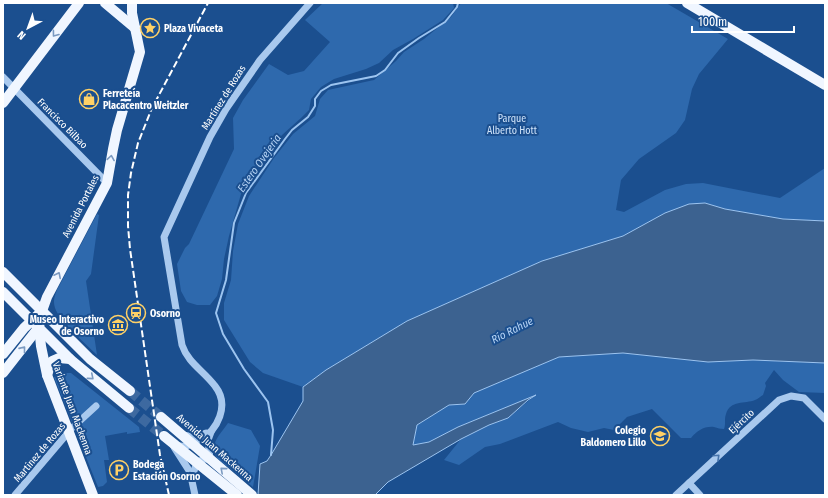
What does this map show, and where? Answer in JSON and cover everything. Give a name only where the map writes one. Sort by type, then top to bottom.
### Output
[{"type":"main road","points":[[3,103],[79,3]]},
{"type":"main road","points":[[105,3],[136,29]]},
{"type":"main road","points":[[109,3],[123,13],[128,12],[132,5]]},
{"type":"main road","points":[[687,3],[825,85]]},
{"type":"main road","name":"Avenida Portales","points":[[3,373],[36,324],[47,297],[107,183],[117,130],[140,55],[140,47],[132,5]]},
{"type":"main road","points":[[3,272],[90,359],[130,391]]},
{"type":"main road","points":[[3,292],[70,359],[129,408]]},
{"type":"main road","name":"Avenida Portales","points":[[3,354],[24,328],[36,324]]},
{"type":"main road","name":"Variante Juan Mackenna","points":[[36,324],[47,375],[93,495]]},
{"type":"main road","points":[[47,375],[52,361],[60,358],[70,359]]},
{"type":"main road","name":"Avenida Juan Mackenna","points":[[161,417],[252,495]]},
{"type":"main road","points":[[166,437],[237,495]]},
{"type":"street","name":"Martínez de Rozas","points":[[212,431],[220,417],[222,405],[221,398],[215,386],[190,361],[185,353],[164,237],[207,144],[226,109],[256,64],[310,3]]},
{"type":"street","name":"Francisco Bilbao","points":[[3,77],[107,183]]},
{"type":"street","name":"Ejército","points":[[676,495],[779,400],[791,396],[804,398],[825,419]]},
{"type":"street","name":"Martínez de Rozas","points":[[15,495],[72,428],[96,406]]},
{"type":"street","points":[[182,434],[194,437],[212,431]]},
{"type":"street","points":[[166,437],[181,446],[193,444],[212,431]]},
{"type":"street","points":[[192,477],[197,462],[210,459],[208,440],[212,431]]},
{"type":"street","points":[[166,437],[190,472],[195,495]]},
{"type":"street","points":[[689,483],[700,495]]},
{"type":"green space","points":[[323,3],[453,3],[454,8],[443,20],[393,50],[379,63],[366,69],[334,79],[321,87],[311,99],[309,110],[282,135],[241,194],[229,236],[224,259],[222,279],[217,296],[210,305],[197,305],[187,302],[181,291],[177,264],[185,248],[189,244],[234,149],[233,118],[243,100],[269,64],[288,75],[304,71],[330,42],[305,20]]},
{"type":"green space","name":"Parque Alberto Hott","points":[[461,3],[666,3],[728,39],[699,74],[692,89],[685,120],[676,133],[639,159],[621,180],[616,210],[624,212],[665,190],[686,184],[703,183],[780,198],[825,168],[825,221],[783,219],[725,209],[705,203],[665,213],[623,236],[542,261],[407,321],[326,370],[303,387],[263,373],[250,362],[224,320],[224,303],[231,280],[233,251],[238,224],[249,196],[274,158],[293,134],[315,116],[320,99],[328,90],[374,80],[404,52],[424,39],[451,17]]},
{"type":"green space","points":[[97,214],[99,215],[91,274],[86,281],[97,355],[62,320],[55,308],[54,302],[57,290]]},
{"type":"green space","points":[[623,353],[708,362],[753,360],[825,363],[825,393],[799,392],[783,380],[774,370],[765,383],[766,386],[763,395],[755,400],[734,404],[731,406],[725,416],[724,429],[707,427],[698,431],[691,438],[681,438],[652,409],[627,417],[614,430],[604,428],[588,432],[571,428],[558,422],[500,444],[485,447],[459,465],[444,460],[461,439],[489,425],[508,418],[534,396],[458,427],[429,442],[412,445],[417,425],[449,405],[465,404],[473,393],[559,357]]},
{"type":"green space","points":[[71,373],[139,427],[140,432],[127,434],[127,432],[105,436],[109,460],[104,460],[107,482],[103,486],[98,487],[54,377]]},
{"type":"green space","points":[[228,423],[251,430],[260,446],[253,487],[217,458],[215,453],[214,448],[216,439]]},
{"type":"water","name":"Río Rahue","points":[[705,203],[725,209],[783,219],[825,221],[825,363],[753,360],[708,362],[623,353],[559,357],[474,393],[465,404],[449,405],[417,425],[413,445],[429,442],[458,427],[536,395],[528,400],[508,418],[489,425],[461,439],[388,482],[375,495],[258,495],[260,464],[267,461],[303,401],[303,387],[326,370],[407,321],[542,261],[623,236],[665,213],[689,204]]},
{"type":"waterway","name":"Estero Ovejeria","points":[[271,455],[273,430],[268,402],[244,369],[223,334],[216,313],[226,280],[234,223],[246,193],[292,130],[308,117],[315,106],[315,99],[321,91],[331,85],[376,76],[385,70],[398,53],[445,22],[457,7],[458,3]]},
{"type":"tunnel","points":[[130,391],[161,417]]},
{"type":"tunnel","points":[[129,408],[164,436]]},
{"type":"railway","points":[[169,495],[160,455],[130,249],[128,195],[131,173],[138,143],[152,108],[208,3]]},
{"type":"place","name":"Plaza Vivaceta","points":[[150,28]]},
{"type":"place","name":"Ferreteía Placacentro Weitzler","points":[[89,99]]},
{"type":"place","name":"Osorno","points":[[136,313]]},
{"type":"place","name":"Museo Interactivo de Osorno","points":[[118,325]]},
{"type":"place","name":"Colegio Baldomero Lillo","points":[[660,436]]},
{"type":"place","name":"Bodega Estación Osorno","points":[[119,470]]}]
